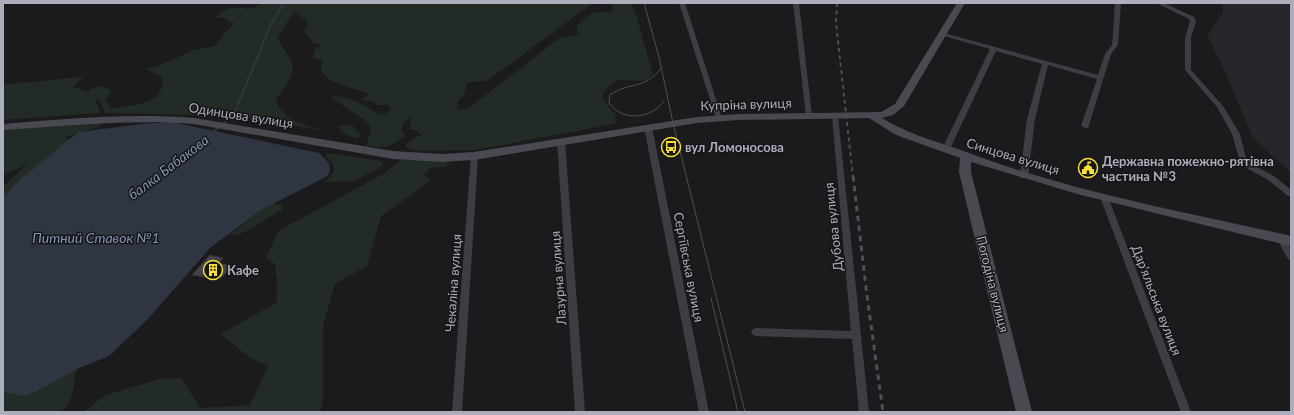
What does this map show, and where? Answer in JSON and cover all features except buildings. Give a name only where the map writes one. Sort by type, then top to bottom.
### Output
[{"type":"main road","name":"Купріна вулиця","points":[[474,156],[648,127],[719,118],[873,116],[889,113],[899,106],[961,3]]},
{"type":"main road","name":"Синцова вулиця","points":[[873,116],[889,127],[946,149],[1024,176],[1104,197],[1286,240]]},
{"type":"main road","name":"Одинцова вулиця","points":[[3,127],[131,118],[163,118],[194,121],[393,155],[442,158],[474,156]]},
{"type":"main road","name":"Погодіна вулиця","points":[[966,156],[966,172],[1024,412]]},
{"type":"street","points":[[682,3],[719,118]]},
{"type":"street","points":[[796,3],[809,116]]},
{"type":"street","points":[[1084,126],[1108,54],[1115,45],[1118,3]]},
{"type":"street","points":[[1159,3],[1189,15],[1192,18],[1193,21],[1188,38],[1188,70],[1220,106],[1236,134],[1244,163],[1271,178],[1291,194]]},
{"type":"street","points":[[942,34],[1101,78]]},
{"type":"street","points":[[946,149],[994,48]]},
{"type":"street","points":[[1024,176],[1031,119],[1046,62]]},
{"type":"street","name":"Дубова вулиця","points":[[835,116],[864,412]]},
{"type":"street","name":"Сергіївська вулиця","points":[[648,127],[704,412]]},
{"type":"street","name":"Лазурна вулиця","points":[[561,142],[580,412]]},
{"type":"street","name":"Чекаліна вулиця","points":[[457,412],[474,156]]},
{"type":"street","name":"Дар’яльська вулиця","points":[[1104,197],[1186,412]]},
{"type":"street","points":[[1286,240],[1291,257]]},
{"type":"street","points":[[756,332],[857,335]]},
{"type":"shaded area","points":[[261,3],[593,3],[487,81],[467,83],[464,95],[457,103],[458,110],[469,108],[559,38],[579,34],[576,26],[592,13],[613,11],[611,3],[631,3],[635,11],[653,74],[646,81],[618,80],[607,87],[602,97],[616,115],[615,124],[475,150],[418,151],[405,147],[412,139],[422,136],[418,133],[418,131],[409,129],[411,117],[404,122],[401,129],[405,135],[391,145],[382,147],[366,146],[371,128],[366,121],[330,97],[337,96],[350,99],[381,115],[391,111],[388,105],[377,105],[372,101],[361,100],[369,94],[338,84],[323,73],[323,61],[313,58],[314,50],[322,44],[313,43],[304,32],[308,22],[295,12],[278,37],[281,45],[292,62],[293,68],[290,79],[276,99],[283,112],[288,117],[302,124],[324,131],[207,110],[192,115],[105,113],[100,101],[97,100],[96,102],[101,113],[3,120],[3,84],[84,76],[73,87],[88,92],[100,86],[107,87],[111,92],[105,99],[111,108],[132,106],[146,102],[157,95],[161,90],[163,78],[146,69],[160,65],[194,50],[214,46],[234,23],[228,22],[226,19],[215,17],[229,9],[236,7],[250,9]]},
{"type":"shaded area","points":[[1222,3],[1291,3],[1291,173],[1253,138],[1223,67],[1207,36],[1223,13]]},
{"type":"shaded area","points":[[103,122],[98,127],[65,137],[69,140],[3,213],[3,187],[30,161],[20,168],[3,174],[3,128]]},
{"type":"shaded area","points":[[346,124],[353,126],[360,134],[359,138],[348,135],[338,127]]},
{"type":"shaded area","points":[[330,153],[381,161],[383,163],[382,166],[355,181],[324,182],[331,176],[334,170],[330,160],[326,157],[326,154]]},
{"type":"shaded area","points":[[400,160],[451,160],[445,167],[430,168],[424,174],[431,181],[381,216],[367,266],[335,284],[323,326],[323,400],[320,412],[84,412],[105,395],[160,379],[181,378],[200,408],[250,405],[268,366],[250,358],[221,334],[277,302],[275,264],[266,258],[278,231],[385,173]]},
{"type":"shaded area","points":[[273,204],[282,205],[283,209],[248,230],[235,235],[230,235],[261,210]]},
{"type":"shaded area","points":[[77,369],[71,399],[59,412],[3,412],[3,384]]},
{"type":"water","name":"Питний Ставок №1","points":[[150,123],[176,123],[319,153],[329,163],[330,171],[326,177],[261,210],[210,248],[148,319],[109,356],[77,369],[35,392],[23,396],[3,392],[3,197],[23,177],[78,132]]},
{"type":"waterway","name":"балка Бабакова","points":[[213,132],[234,114],[271,24],[284,3]]},
{"type":"tram line","points":[[644,3],[659,57],[673,123],[745,412]]},
{"type":"tram line","points":[[661,68],[650,80],[624,88],[610,95],[609,103],[621,113],[637,116],[652,112],[664,101]]},
{"type":"tram line","points":[[711,298],[738,412]]},
{"type":"railway","points":[[837,3],[836,23],[853,177]]},
{"type":"railway","points":[[853,176],[867,296],[883,412]]},
{"type":"place","name":"вул Ломоносова","points":[[671,147]]},
{"type":"place","name":"Державна пожежно-рятівна частина №3","points":[[1088,168]]},
{"type":"place","name":"Кафе","points":[[213,270]]}]
